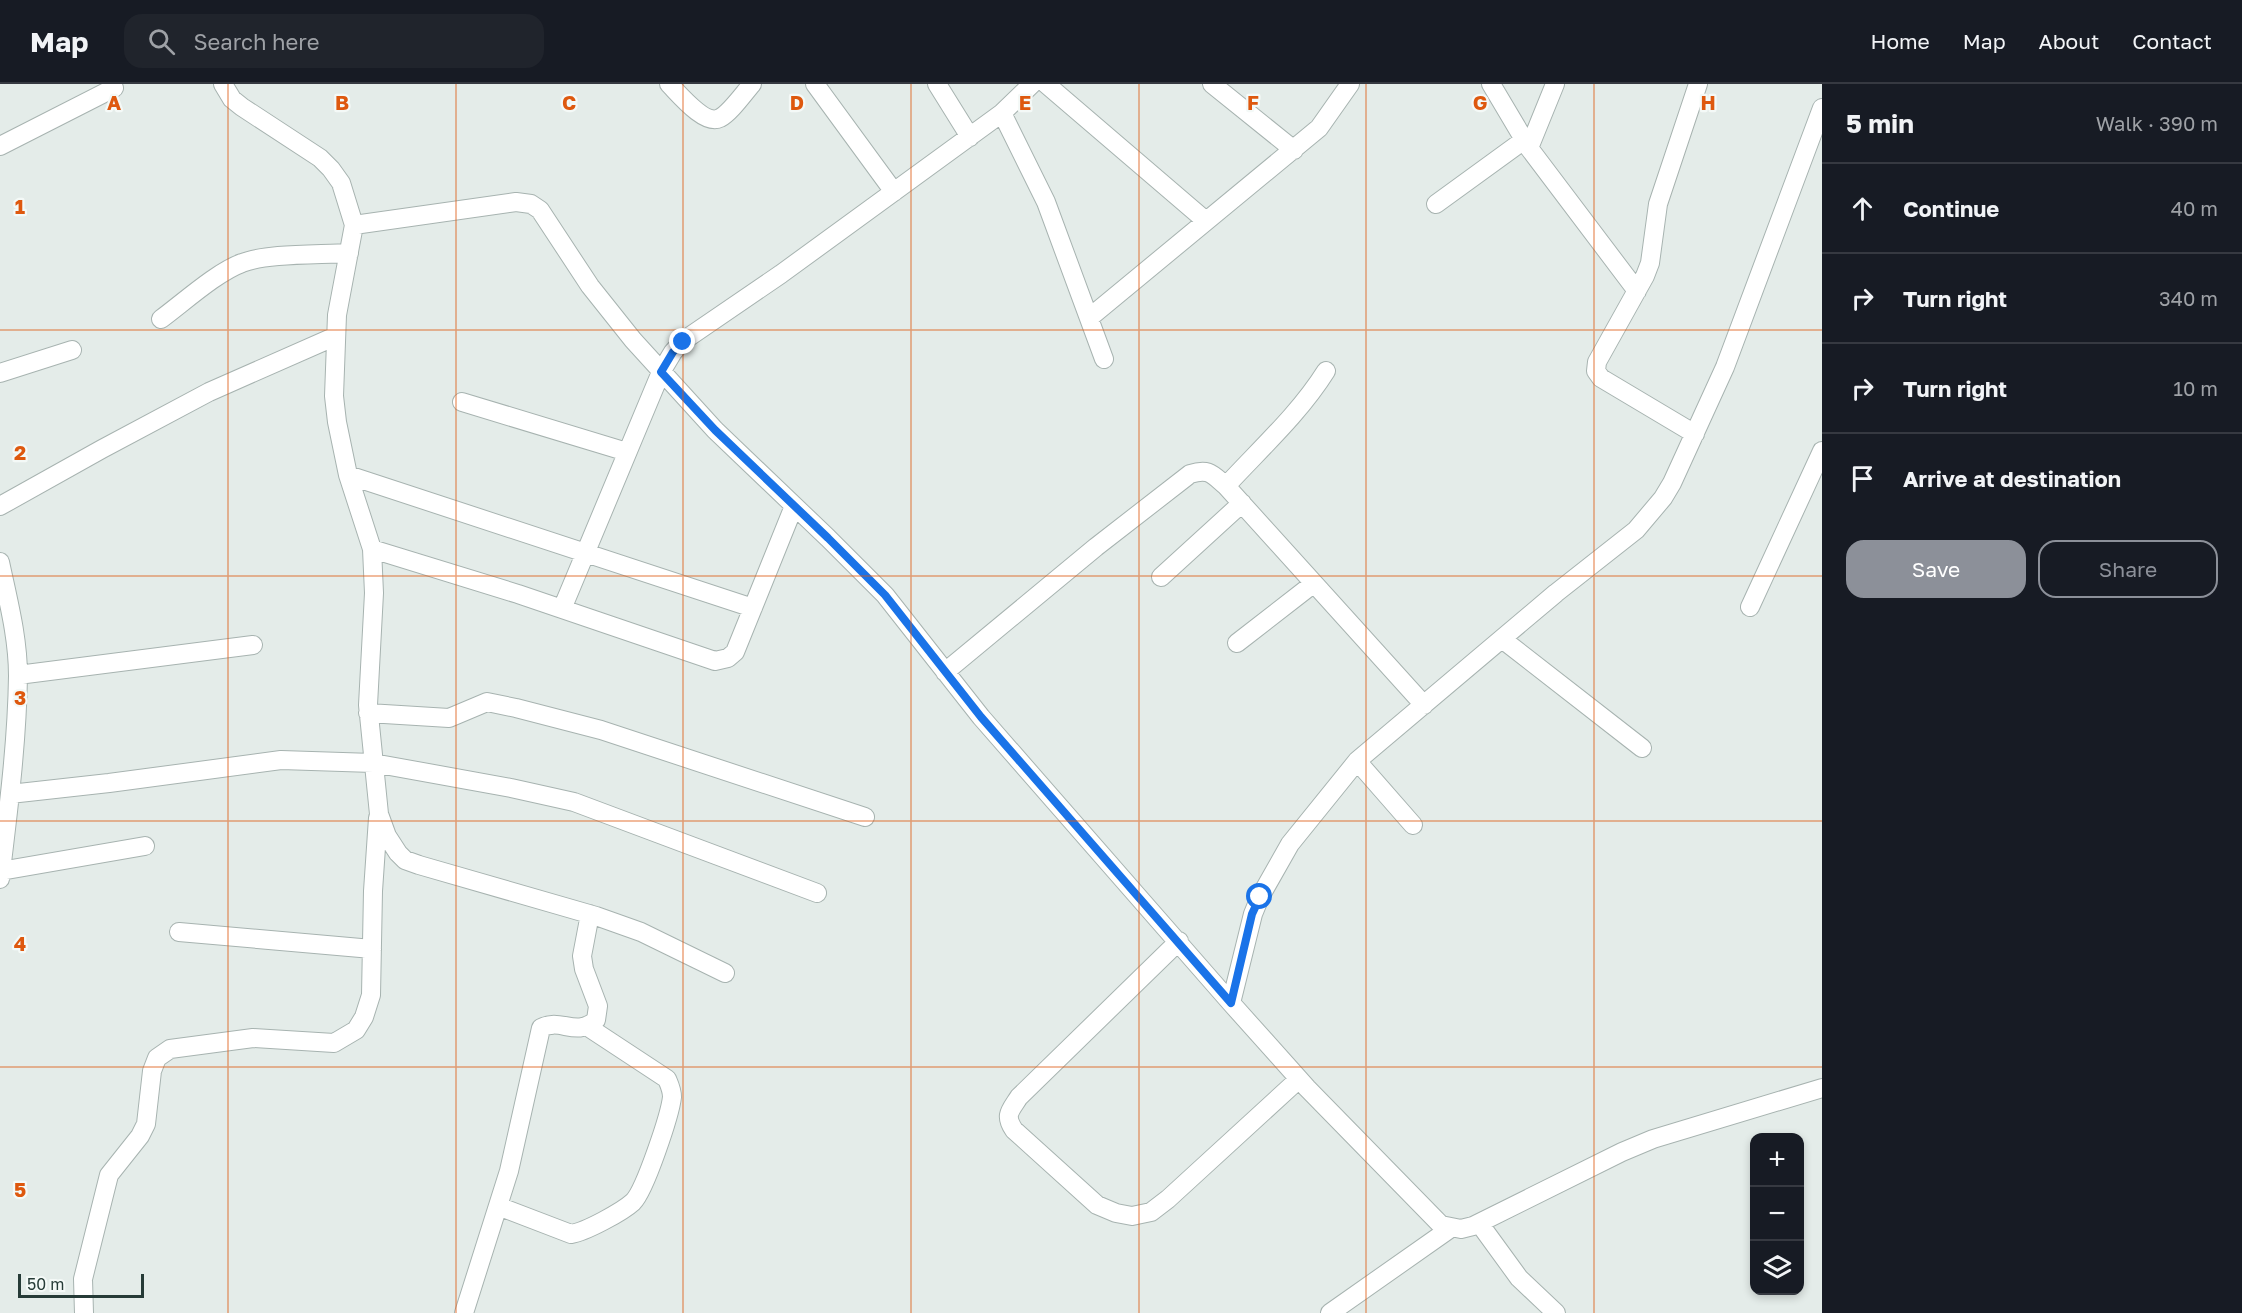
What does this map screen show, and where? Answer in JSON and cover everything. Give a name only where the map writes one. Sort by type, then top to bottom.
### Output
[{"type":"street","points":[[84,1313],[83,1279],[109,1175],[140,1136],[146,1124],[152,1071],[157,1058],[170,1049],[253,1038],[334,1043],[356,1030],[364,1017],[371,995],[373,891],[379,814],[368,713],[374,593],[372,549],[348,475],[334,396],[337,315],[354,225],[340,183],[331,169],[320,158],[242,107],[232,99],[223,84]]},
{"type":"street","points":[[669,84],[705,118],[713,121],[722,118],[752,84]]},
{"type":"street","points":[[815,84],[894,192]]},
{"type":"street","points":[[937,84],[970,137]]},
{"type":"street","points":[[561,609],[661,372],[673,352],[683,342],[970,137],[1002,113],[1032,84]]},
{"type":"street","points":[[1046,84],[1206,221]]},
{"type":"street","points":[[1212,84],[1294,150]]},
{"type":"street","points":[[1089,318],[1319,128],[1350,84]]},
{"type":"street","points":[[1491,84],[1527,144],[1637,291]]},
{"type":"street","points":[[1436,204],[1527,144],[1555,84]]},
{"type":"street","points":[[1695,434],[1601,378],[1596,371],[1597,362],[1650,263],[1658,204],[1698,84]]},
{"type":"street","points":[[0,146],[114,88]]},
{"type":"street","points":[[1231,1003],[1252,914],[1260,897],[1290,844],[1357,761],[1635,530],[1668,490],[1725,367],[1822,108]]},
{"type":"street","points":[[1002,113],[1046,202],[1104,358]]},
{"type":"street","points":[[354,225],[516,202],[531,204],[540,210],[590,286],[661,372],[715,430],[885,595],[981,717],[1231,1003],[1299,1079],[1441,1225],[1461,1229],[1479,1223],[1653,1139],[1822,1089]]},
{"type":"street","points":[[161,319],[241,263],[261,258],[349,254]]},
{"type":"street","points":[[0,506],[209,392],[336,336]]},
{"type":"street","points":[[0,373],[72,350]]},
{"type":"street","points":[[1226,486],[1315,389],[1326,371]]},
{"type":"street","points":[[462,402],[627,452]]},
{"type":"street","points":[[1750,607],[1822,453]]},
{"type":"street","points":[[945,672],[1096,547],[1191,474],[1202,470],[1211,473],[1226,486],[1424,705]]},
{"type":"street","points":[[348,475],[753,608]]},
{"type":"street","points":[[1161,577],[1242,503]]},
{"type":"street","points":[[372,549],[715,661],[728,658],[735,652],[794,506]]},
{"type":"street","points":[[0,562],[14,627],[18,675],[10,794],[0,875],[145,846]]},
{"type":"street","points":[[1238,643],[1313,584]]},
{"type":"street","points":[[1502,639],[1642,748]]},
{"type":"street","points":[[18,675],[253,645]]},
{"type":"street","points":[[368,713],[449,718],[487,702],[516,708],[600,729],[865,817]]},
{"type":"street","points":[[10,794],[281,760],[373,763],[574,802],[817,893]]},
{"type":"street","points":[[1357,761],[1413,825]]},
{"type":"street","points":[[379,814],[387,836],[405,860],[534,900],[590,914],[641,932],[725,973]]},
{"type":"street","points":[[464,1313],[509,1171],[541,1028],[548,1024],[579,1029],[588,1027],[596,1020],[598,1006],[584,969],[582,956],[590,914]]},
{"type":"street","points":[[179,932],[372,949]]},
{"type":"street","points":[[1179,941],[1019,1097],[1009,1112],[1008,1121],[1014,1131],[1097,1205],[1116,1213],[1132,1216],[1151,1212],[1167,1199],[1299,1079]]},
{"type":"street","points":[[498,1206],[571,1234],[581,1232],[634,1201],[640,1190],[662,1136],[672,1099],[672,1088],[667,1080],[588,1027]]},
{"type":"street","points":[[1479,1223],[1520,1278],[1556,1313]]},
{"type":"street","points":[[1330,1313],[1450,1228]]},
{"type":"route","points":[[683,342],[673,352],[661,372],[715,430],[885,595],[981,717],[1231,1003],[1252,914],[1260,897]]}]
